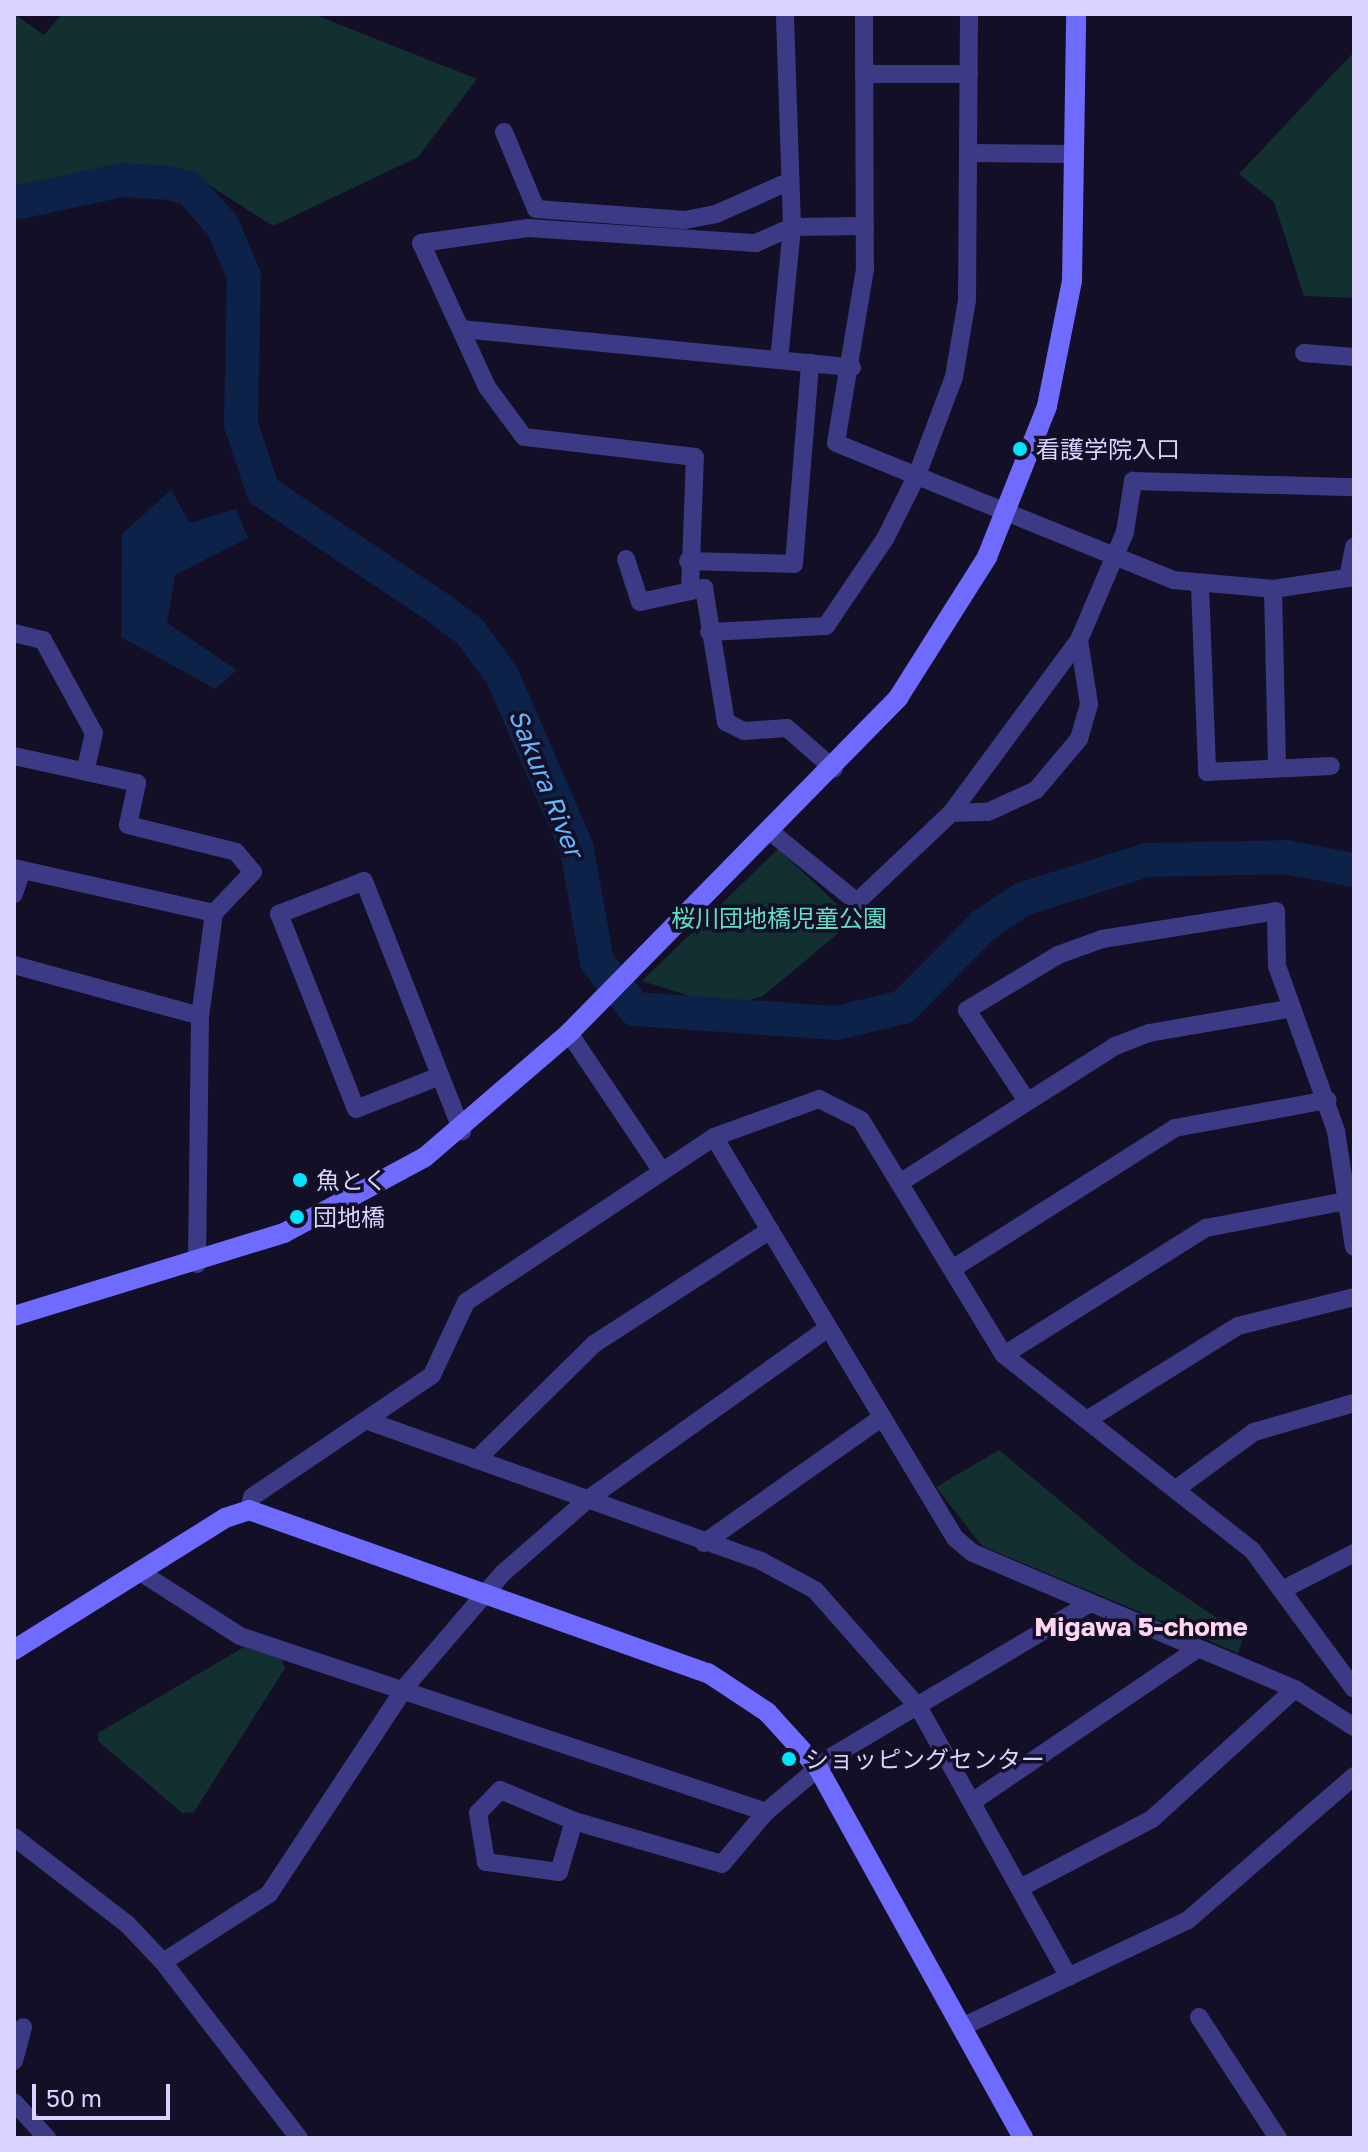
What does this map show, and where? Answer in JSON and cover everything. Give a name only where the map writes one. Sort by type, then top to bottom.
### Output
[{"type":"street","points":[[779,360],[792,227],[785,14]]},
{"type":"street","points":[[864,14],[865,226],[852,367],[836,443],[1009,512],[1114,559],[1200,586],[1273,589],[1351,578],[1354,547]]},
{"type":"street","points":[[709,632],[826,626],[885,539],[917,475],[962,335],[970,153],[969,14]]},
{"type":"street","points":[[14,1316],[197,1264],[361,1197],[462,1131],[569,1033],[772,833],[834,769],[929,656],[1009,512],[1047,406],[1065,321],[1075,154],[1076,14]]},
{"type":"street","points":[[864,74],[969,74]]},
{"type":"street","points":[[504,132],[536,209],[685,220],[790,181]]},
{"type":"street","points":[[970,153],[1075,154]]},
{"type":"street","points":[[690,591],[688,561],[695,457],[524,437],[487,387],[421,243],[428,239],[528,228],[756,243],[792,227],[865,226]]},
{"type":"street","points":[[461,329],[852,367]]},
{"type":"street","points":[[1304,353],[1354,357]]},
{"type":"street","points":[[688,561],[794,564],[810,363]]},
{"type":"street","points":[[772,833],[857,902],[951,813],[1079,640],[1114,559],[1133,481],[1354,487]]},
{"type":"street","points":[[626,559],[640,602],[704,588],[726,722],[744,731],[787,728],[834,769]]},
{"type":"street","points":[[1200,586],[1207,772],[1331,766]]},
{"type":"street","points":[[1273,589],[1277,768]]},
{"type":"street","points":[[14,633],[43,640],[94,733],[85,771]]},
{"type":"street","points":[[951,813],[988,812],[1036,790],[1079,739],[1089,704],[1079,640]]},
{"type":"street","points":[[14,756],[137,783],[128,825],[236,852],[253,872],[214,913],[200,1016],[197,1264]]},
{"type":"street","points":[[14,894],[18,869],[214,913]]},
{"type":"street","points":[[440,1076],[356,1109],[279,914],[364,881],[462,1131]]},
{"type":"street","points":[[1027,1101],[967,1010],[1058,955],[1102,939],[1276,911],[1277,966],[1288,1009],[1327,1100],[1354,1247]]},
{"type":"street","points":[[14,965],[200,1016]]},
{"type":"street","points":[[901,1182],[1076,1067],[1149,1033],[1288,1009]]},
{"type":"street","points":[[569,1033],[661,1170]]},
{"type":"street","points":[[14,1650],[140,1572],[249,1510],[252,1497],[371,1422],[432,1375],[466,1302],[714,1137],[819,1099],[861,1120],[1004,1355],[1252,1550],[1347,1668],[1354,1689]]},
{"type":"street","points":[[952,1269],[1175,1128],[1327,1100]]},
{"type":"street","points":[[714,1137],[955,1538],[973,1553],[1295,1689],[1354,1727]]},
{"type":"street","points":[[1004,1355],[1206,1228],[1346,1201]]},
{"type":"street","points":[[476,1460],[594,1344],[770,1230]]},
{"type":"street","points":[[1087,1420],[1238,1326],[1354,1297]]},
{"type":"street","points":[[163,1962],[269,1894],[401,1694],[485,1591],[587,1500],[828,1328]]},
{"type":"street","points":[[1176,1489],[1254,1432],[1354,1403]]},
{"type":"street","points":[[704,1543],[881,1418]]},
{"type":"street","points":[[371,1422],[761,1561],[815,1590],[919,1708],[1069,1977]]},
{"type":"street","points":[[249,1510],[485,1591],[718,1678],[767,1712],[818,1768],[1023,2138]]},
{"type":"street","points":[[1284,1589],[1354,1553]]},
{"type":"street","points":[[140,1572],[240,1636],[401,1694],[766,1812]]},
{"type":"street","points":[[574,1821],[559,1872],[486,1862],[478,1813],[500,1790],[574,1821],[722,1864],[766,1812],[818,1768],[1090,1603]]},
{"type":"street","points":[[972,1802],[1197,1649]]},
{"type":"street","points":[[1020,1888],[1152,1819],[1295,1689]]},
{"type":"street","points":[[962,2027],[1188,1920],[1354,1776]]},
{"type":"street","points":[[14,1837],[127,1924],[163,1962],[299,2138]]},
{"type":"street","points":[[1199,2017],[1278,2138]]},
{"type":"street","points":[[14,2061],[23,2027]]},
{"type":"street","points":[[14,2102],[47,2138]]},
{"type":"green space","points":[[14,14],[44,35],[62,14],[313,14],[477,79],[418,157],[273,226],[201,180],[122,172],[14,193]]},
{"type":"green space","points":[[1354,52],[1354,298],[1304,296],[1274,202],[1239,174]]},
{"type":"green space","name":"桜川団地橋児童公園","points":[[778,849],[854,920],[763,996],[740,1003],[693,997],[642,981]]},
{"type":"green space","points":[[999,1450],[1135,1563],[1244,1636],[1238,1653],[982,1546],[936,1487]]},
{"type":"green space","points":[[244,1647],[282,1660],[285,1668],[194,1812],[182,1813],[98,1741],[98,1733]]},
{"type":"water","points":[[171,490],[190,523],[236,509],[248,538],[175,575],[167,623],[237,670],[215,689],[121,637],[122,534]]},
{"type":"waterway","name":"Sakura River","points":[[14,203],[122,180],[170,183],[190,189],[223,226],[244,276],[241,425],[263,491],[470,632],[503,677],[577,849],[597,962],[635,1009],[837,1023],[903,1007],[984,925],[1023,899],[1147,860],[1285,857],[1354,870]]},
{"type":"place","name":"看護学院入口","points":[[1020,449]]},
{"type":"place","name":"魚とく","points":[[300,1180]]},
{"type":"place","name":"団地橋","points":[[297,1217]]},
{"type":"place","name":"ショッピングセンター","points":[[789,1759]]},
{"type":"district","name":"Migawa 5-chome","points":[[1141,1627]]}]
